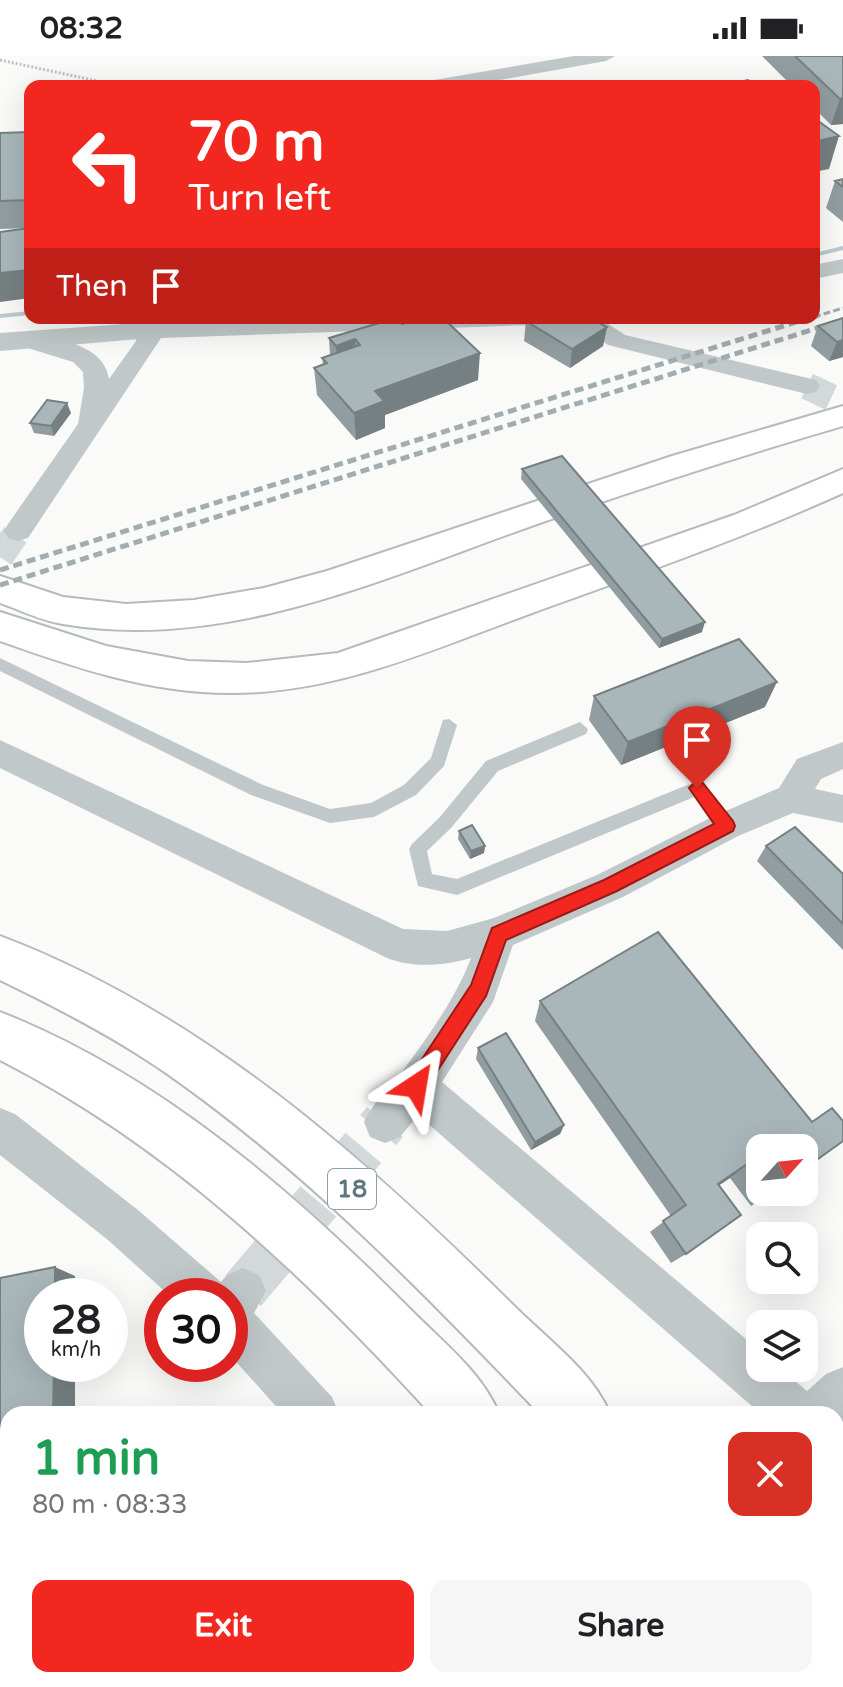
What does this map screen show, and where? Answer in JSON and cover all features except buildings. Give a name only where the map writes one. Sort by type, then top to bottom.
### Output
[{"type":"highway","points":[[746,443],[843,402]]},
{"type":"highway","points":[[0,589],[41,605],[82,615],[126,619],[219,612],[336,580],[746,443],[843,416]]},
{"type":"highway","points":[[0,626],[155,672],[217,678],[281,676],[340,667],[746,523],[843,480]]},
{"type":"highway","name":"18","points":[[0,957],[92,1001],[186,1057],[277,1125],[371,1205],[573,1406]]},
{"type":"highway","points":[[0,1035],[47,1056],[140,1113],[230,1181],[319,1258],[413,1351],[463,1406]]},
{"type":"street","points":[[468,80],[606,56]]},
{"type":"street","points":[[820,271],[843,266]]},
{"type":"street","points":[[14,341],[145,324]]},
{"type":"street","points":[[18,531],[152,324]]},
{"type":"street","points":[[592,324],[617,340],[807,386]]},
{"type":"street","points":[[14,341],[66,350],[82,357],[93,368],[98,381],[88,426]]},
{"type":"street","points":[[0,753],[400,946],[447,948],[498,934],[610,886],[726,826],[791,798],[809,769],[843,755]]},
{"type":"street","points":[[791,798],[843,809]]},
{"type":"street","points":[[385,1122],[416,1086],[479,989],[498,934]]},
{"type":"street","points":[[416,1086],[788,1406]]},
{"type":"street","points":[[0,1129],[194,1278]]},
{"type":"street","points":[[248,1329],[309,1406]]},
{"type":"street","points":[[825,1406],[843,1391]]},
{"type":"lane","points":[[0,664],[257,790],[330,816],[374,810],[410,790],[438,761],[449,725]]},
{"type":"lane","points":[[580,729],[492,766],[445,823],[418,849],[424,880],[457,887],[697,788],[726,826]]},
{"type":"path","points":[[0,60],[92,80]]},
{"type":"waterway","points":[[820,254],[843,248]]},
{"type":"waterway","points":[[0,316],[24,314]]},
{"type":"tunnel","points":[[807,386],[843,403]]},
{"type":"tunnel","points":[[0,557],[18,531]]},
{"type":"tunnel","points":[[248,1285],[385,1122]]},
{"type":"railway","points":[[820,315],[843,308]]},
{"type":"railway","points":[[0,585],[843,320]]},
{"type":"railway","points":[[0,570],[790,324]]},
{"type":"route","points":[[416,1086],[479,989],[498,934],[610,886],[726,826],[697,788]]}]
